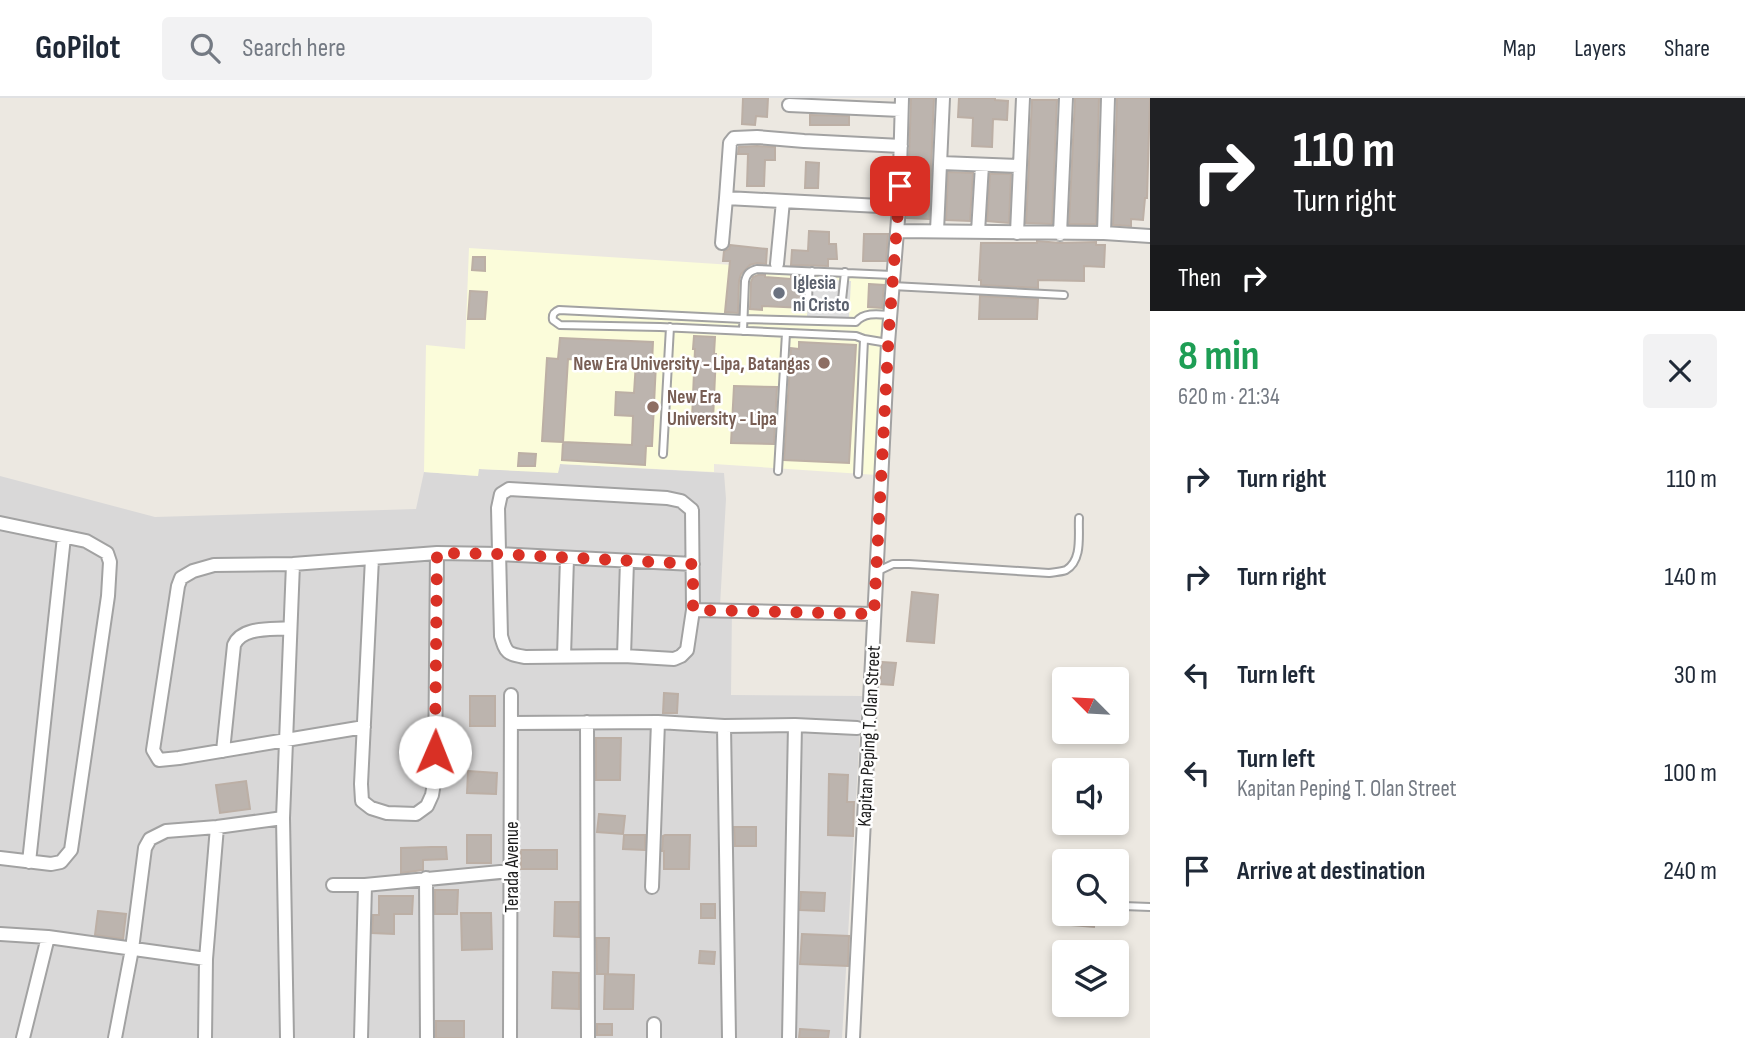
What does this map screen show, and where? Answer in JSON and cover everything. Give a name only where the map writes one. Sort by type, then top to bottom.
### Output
[{"type":"street","points":[[937,231],[943,98]]},
{"type":"street","points":[[1017,233],[1023,98]]},
{"type":"street","points":[[1060,234],[1066,98]]},
{"type":"street","points":[[1104,233],[1108,98]]},
{"type":"street","points":[[789,105],[902,104]]},
{"type":"street","name":"Kapitan Peping T. Olan Street","points":[[853,1038],[888,343],[899,207],[902,104]]},
{"type":"street","points":[[722,243],[730,143],[734,138],[901,146]]},
{"type":"street","points":[[941,163],[1020,166]]},
{"type":"street","points":[[978,232],[982,165]]},
{"type":"street","points":[[726,198],[899,207]]},
{"type":"street","points":[[777,264],[783,201]]},
{"type":"street","points":[[897,231],[1150,236]]},
{"type":"street","points":[[509,489],[681,501],[692,510],[693,564],[693,610],[687,650],[681,656],[674,659],[624,656],[525,657],[510,654],[504,648],[501,636],[498,508],[501,494],[509,489]]},
{"type":"street","points":[[0,523],[86,541],[107,554],[110,562],[108,596],[71,850],[61,862],[51,864],[0,859]]},
{"type":"street","points":[[29,862],[64,537]]},
{"type":"street","points":[[372,558],[362,801],[370,808],[387,813],[416,814],[427,806],[435,777],[437,553]]},
{"type":"street","points":[[364,727],[159,760],[153,750],[181,578],[193,571],[214,565],[293,564],[437,553],[693,564]]},
{"type":"street","points":[[564,656],[567,558]]},
{"type":"street","points":[[624,656],[626,561]]},
{"type":"street","points":[[287,1038],[283,818],[293,564]]},
{"type":"street","points":[[693,610],[874,614]]},
{"type":"street","points":[[223,751],[234,645],[237,638],[246,632],[290,628]]},
{"type":"street","name":"Terada Avenue","points":[[510,1038],[511,695]]},
{"type":"street","points":[[587,722],[588,1038]]},
{"type":"street","points":[[510,723],[658,722],[857,728]]},
{"type":"street","points":[[652,887],[658,722]]},
{"type":"street","points":[[789,1038],[795,725]]},
{"type":"street","points":[[724,726],[729,1038]]},
{"type":"street","points":[[115,1038],[132,949],[145,848],[149,839],[166,831],[283,818]]},
{"type":"street","points":[[205,1038],[206,959],[217,827]]},
{"type":"street","points":[[333,885],[365,885],[511,871]]},
{"type":"street","points":[[426,878],[427,1038]]},
{"type":"street","points":[[360,1038],[365,885]]},
{"type":"street","points":[[0,934],[48,937],[206,959]]},
{"type":"street","points":[[23,1038],[48,937]]},
{"type":"street","points":[[654,1024],[654,1038]]},
{"type":"lane","points":[[743,331],[745,281],[750,271],[757,269],[845,272],[893,281],[1064,295]]},
{"type":"lane","points":[[812,271],[808,296],[816,306],[841,304],[845,272]]},
{"type":"lane","points":[[856,322],[559,310],[554,312],[552,320],[560,325],[856,336],[888,343]]},
{"type":"lane","points":[[660,315],[660,327]]},
{"type":"lane","points":[[856,336],[856,322],[859,318],[865,315],[890,315]]},
{"type":"lane","points":[[663,454],[670,327]]},
{"type":"lane","points":[[778,471],[786,333]]},
{"type":"lane","points":[[858,474],[864,339]]},
{"type":"lane","points":[[876,572],[893,564],[1037,573],[1065,570],[1073,563],[1078,553],[1079,518]]},
{"type":"lane","points":[[1129,906],[1150,907]]},
{"type":"shaded area","name":"New Era University - Lipa","points":[[469,248],[888,275],[877,475],[714,464],[714,472],[560,464],[558,473],[479,469],[478,476],[424,472],[426,345],[465,349]]},
{"type":"shaded area","points":[[809,279],[851,281],[849,318],[807,316]]},
{"type":"shaded area","points":[[560,464],[724,473],[726,499],[720,606],[732,607],[731,695],[862,696],[842,1038],[0,1038],[0,476],[155,517],[416,509],[424,472],[478,476],[478,469],[558,472]]},
{"type":"building","points":[[743,98],[768,98],[767,117],[756,116],[755,125],[742,124]]},
{"type":"building","points":[[911,98],[934,98],[929,219],[907,218]]},
{"type":"building","points":[[959,98],[995,98],[1008,101],[1007,120],[993,119],[992,147],[972,146],[973,118],[958,117]]},
{"type":"building","points":[[1075,98],[1099,98],[1096,224],[1069,224]]},
{"type":"building","points":[[1117,98],[1150,98],[1147,198],[1143,220],[1131,219],[1131,226],[1113,225]]},
{"type":"building","points":[[1032,100],[1057,100],[1052,224],[1026,223]]},
{"type":"building","points":[[810,115],[849,116],[849,125],[810,125]]},
{"type":"building","points":[[739,147],[775,147],[775,160],[765,160],[764,186],[747,186],[748,154],[738,154]]},
{"type":"building","points":[[806,162],[819,163],[818,188],[805,188]]},
{"type":"building","points":[[948,172],[973,173],[970,221],[946,220]]},
{"type":"building","points":[[990,174],[1011,174],[1009,223],[987,221]]},
{"type":"building","points":[[809,231],[829,232],[829,244],[836,244],[837,259],[828,259],[828,266],[791,265],[792,250],[808,251]]},
{"type":"building","points":[[864,234],[888,234],[886,261],[863,261]]},
{"type":"building","points":[[1096,242],[1096,245],[1105,245],[1104,267],[1084,266],[1084,281],[1038,280],[1038,288],[981,285],[981,243]]},
{"type":"building","points":[[730,245],[767,249],[766,264],[750,265],[741,274],[738,313],[725,312],[730,261],[723,261],[724,251],[729,249]]},
{"type":"building","points":[[473,257],[485,257],[485,271],[472,270]]},
{"type":"building","name":"Iglesia ni Cristo","points":[[758,275],[791,279],[791,276],[805,277],[804,308],[762,306],[762,310],[750,309],[751,282],[753,277]]},
{"type":"building","points":[[869,284],[884,285],[882,308],[868,307]]},
{"type":"building","points":[[470,291],[487,292],[485,319],[468,319]]},
{"type":"building","points":[[980,296],[1038,299],[1037,319],[979,319]]},
{"type":"building","points":[[694,336],[715,337],[713,420],[692,419]]},
{"type":"building","points":[[560,338],[653,342],[652,363],[656,363],[652,446],[646,446],[645,465],[562,460],[563,442],[542,441],[547,358],[558,359]],"holes":[[[568,359],[636,362],[634,393],[616,392],[615,415],[633,416],[632,445],[563,442]]]},
{"type":"building","points":[[799,342],[856,345],[849,463],[784,460],[791,348],[799,349]]},
{"type":"building","points":[[734,386],[777,387],[774,444],[731,443]]},
{"type":"building","points":[[519,453],[536,454],[535,466],[518,466]]},
{"type":"building","points":[[912,592],[938,595],[934,643],[907,641]]},
{"type":"building","points":[[882,662],[896,663],[893,685],[880,684]]},
{"type":"building","points":[[664,693],[678,694],[677,713],[663,713]]},
{"type":"building","points":[[470,696],[495,696],[495,726],[470,726]]},
{"type":"building","points":[[596,738],[621,738],[620,780],[596,780]]},
{"type":"building","points":[[468,771],[497,773],[496,794],[467,793]]},
{"type":"building","points":[[829,774],[848,775],[847,802],[854,802],[853,836],[828,835]]},
{"type":"building","points":[[246,781],[250,809],[220,813],[216,785]]},
{"type":"building","points":[[599,814],[625,816],[623,834],[597,832]]},
{"type":"building","points":[[734,827],[756,827],[756,846],[735,846]]},
{"type":"building","points":[[467,835],[491,835],[491,863],[467,863]]},
{"type":"building","points":[[624,835],[645,835],[645,850],[623,849]]},
{"type":"building","points":[[665,835],[690,835],[689,869],[664,869],[662,851]]},
{"type":"building","points":[[446,847],[447,859],[423,860],[423,870],[401,873],[401,848]]},
{"type":"building","points":[[521,850],[557,850],[557,869],[521,869]]},
{"type":"building","points":[[435,890],[458,890],[457,914],[435,914]]},
{"type":"building","points":[[801,892],[825,893],[824,911],[800,910]]},
{"type":"building","points":[[379,896],[413,896],[412,914],[394,914],[394,934],[372,933],[373,915],[379,915]]},
{"type":"building","points":[[555,902],[579,902],[579,937],[554,936]]},
{"type":"building","points":[[701,904],[715,904],[715,918],[701,918]]},
{"type":"building","points":[[98,911],[126,914],[123,939],[95,935]]},
{"type":"building","points":[[461,913],[491,913],[492,949],[462,950]]},
{"type":"building","points":[[802,934],[849,936],[848,966],[800,964]]},
{"type":"building","points":[[596,938],[609,938],[608,974],[597,974]]},
{"type":"building","points":[[700,951],[715,952],[714,964],[699,963]]},
{"type":"building","points":[[553,972],[579,973],[579,1009],[552,1008]]},
{"type":"building","points":[[605,974],[634,975],[633,1009],[604,1009]]},
{"type":"building","points":[[436,1021],[464,1021],[464,1038],[436,1038]]},
{"type":"building","points":[[597,1024],[612,1024],[612,1035],[597,1035]]},
{"type":"building","points":[[800,1029],[829,1031],[828,1038],[799,1038]]},
{"type":"place","name":"Iglesia ni Cristo","points":[[779,293]]},
{"type":"place","name":"New Era University - Lipa, Batangas","points":[[824,363]]},
{"type":"place","name":"New Era University - Lipa","points":[[653,407]]},
{"type":"route","points":[[435,752],[437,553],[693,564],[693,610],[874,614],[889,329],[900,186]]}]
